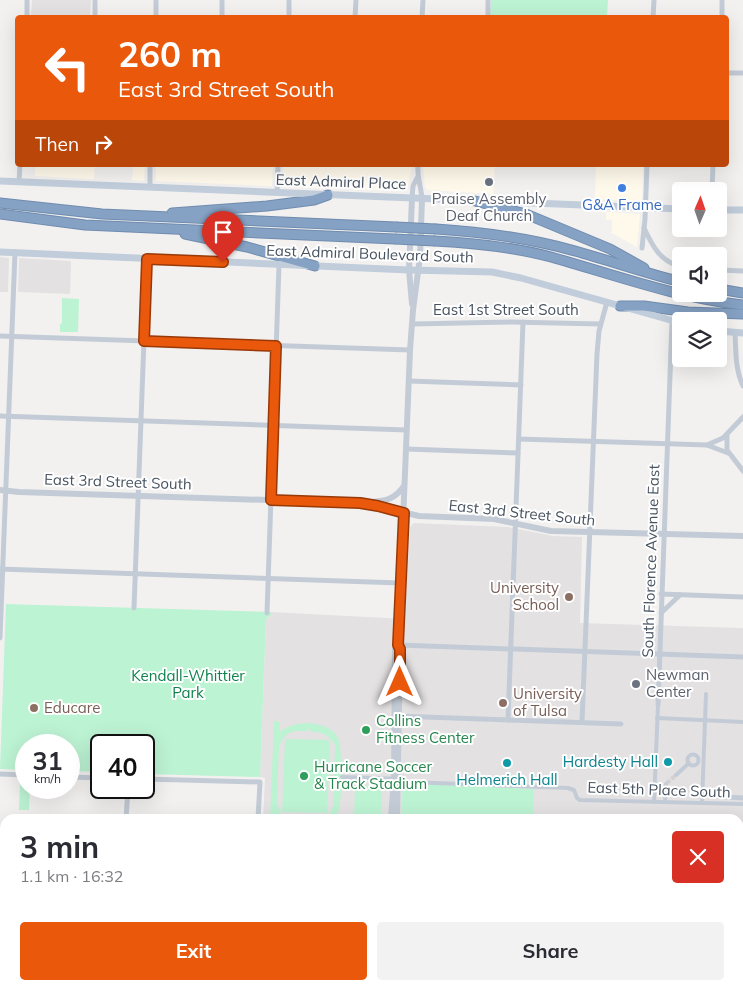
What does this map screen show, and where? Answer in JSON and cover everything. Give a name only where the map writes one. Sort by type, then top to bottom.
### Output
[{"type":"highway","points":[[138,216],[267,206],[314,200],[328,195]]},
{"type":"highway","points":[[475,201],[526,214],[548,223],[610,249],[657,276]]},
{"type":"highway","points":[[0,203],[74,212],[436,229],[498,235],[540,242],[575,251],[672,280]]},
{"type":"highway","points":[[0,214],[85,225],[395,239],[484,245],[550,257],[661,290],[743,305]]},
{"type":"highway","points":[[161,229],[247,247],[315,266]]},
{"type":"highway","points":[[727,290],[743,293]]},
{"type":"highway","points":[[620,306],[644,306],[688,312],[743,314]]},
{"type":"main road","name":"East Admiral Place","points":[[0,181],[672,209]]},
{"type":"main road","points":[[728,210],[743,210]]},
{"type":"main road","name":"East Admiral Boulevard South","points":[[0,252],[500,273],[672,321]]},
{"type":"street","points":[[27,0],[27,15]]},
{"type":"street","points":[[95,0],[95,15]]},
{"type":"street","points":[[156,0],[156,15]]},
{"type":"street","points":[[222,0],[222,15]]},
{"type":"street","points":[[289,0],[289,15]]},
{"type":"street","points":[[355,15],[356,0]]},
{"type":"street","points":[[422,15],[423,0]]},
{"type":"street","points":[[488,0],[488,15]]},
{"type":"street","points":[[653,15],[654,0]]},
{"type":"street","points":[[722,0],[722,15]]},
{"type":"street","points":[[729,72],[743,73]]},
{"type":"street","points":[[19,182],[20,167]]},
{"type":"street","points":[[150,167],[150,187]]},
{"type":"street","points":[[277,193],[278,167]]},
{"type":"street","points":[[397,814],[396,650],[398,645],[410,350],[418,270],[422,199],[418,167]]},
{"type":"street","points":[[642,248],[646,208],[647,167]]},
{"type":"street","points":[[712,182],[713,167]]},
{"type":"street","points":[[413,310],[409,270],[413,186],[418,178]]},
{"type":"street","points":[[644,228],[654,249],[666,261],[672,264]]},
{"type":"street","points":[[0,638],[3,490],[15,252]]},
{"type":"street","points":[[134,608],[147,259]]},
{"type":"street","points":[[267,613],[280,265]]},
{"type":"street","points":[[727,270],[743,271]]},
{"type":"street","points":[[582,722],[597,354],[600,324],[607,302]]},
{"type":"street","name":"South Florence Avenue East","points":[[654,802],[672,321]]},
{"type":"street","points":[[508,720],[523,322]]},
{"type":"street","name":"East 1st Street South","points":[[412,324],[523,322],[600,324]]},
{"type":"street","points":[[739,332],[737,371],[743,386]]},
{"type":"street","points":[[0,336],[410,350]]},
{"type":"street","points":[[409,381],[521,385]]},
{"type":"street","points":[[0,416],[407,430]]},
{"type":"street","points":[[707,445],[720,440],[743,417]]},
{"type":"street","points":[[727,434],[729,454],[743,471]]},
{"type":"street","points":[[519,439],[707,445],[729,454]]},
{"type":"street","points":[[406,449],[518,453]]},
{"type":"street","points":[[360,503],[385,502],[398,494],[405,485]]},
{"type":"street","name":"East 3rd Street South","points":[[3,490],[360,503],[425,517],[494,519],[551,531],[743,536]]},
{"type":"street","points":[[1,569],[400,583]]},
{"type":"street","points":[[662,594],[743,597]]},
{"type":"street","points":[[661,613],[680,595]]},
{"type":"street","points":[[398,645],[743,657]]},
{"type":"street","points":[[702,803],[706,694]]},
{"type":"street","points":[[397,716],[622,724]]},
{"type":"street","points":[[657,718],[743,722]]},
{"type":"street","points":[[689,763],[688,758],[692,755],[697,756],[698,760]]},
{"type":"street","points":[[698,760],[704,760]]},
{"type":"street","points":[[689,763],[695,765],[698,760]]},
{"type":"street","points":[[676,775],[689,763]]},
{"type":"street","points":[[0,774],[15,775]]},
{"type":"street","name":"East 5th Place South","points":[[342,777],[396,779],[407,782],[568,788],[574,790],[577,798],[580,800],[743,804]]},
{"type":"street","points":[[155,779],[260,782],[258,814]]},
{"type":"street","points":[[392,814],[396,779]]},
{"type":"street","points":[[655,784],[667,783],[665,802]]},
{"type":"street","name":"East 5th Place South","points":[[712,796],[743,798]]},
{"type":"street","points":[[126,814],[127,799]]},
{"type":"shaded area","points":[[32,0],[91,0],[90,15],[31,15]]},
{"type":"shaded area","points":[[35,167],[95,167],[94,179],[35,176]]},
{"type":"shaded area","points":[[133,167],[145,167],[144,181],[132,180]]},
{"type":"shaded area","points":[[156,167],[273,167],[272,186],[156,181]]},
{"type":"shaded area","points":[[283,167],[412,167],[406,191],[285,187],[282,185]]},
{"type":"shaded area","points":[[423,167],[495,167],[493,194],[429,190],[425,188]]},
{"type":"shaded area","points":[[596,167],[643,167],[642,201],[595,199]]},
{"type":"shaded area","points":[[606,212],[640,214],[637,247],[610,232],[612,231],[612,220],[606,220]]},
{"type":"shaded area","points":[[0,257],[9,258],[8,292],[0,292]]},
{"type":"shaded area","points":[[19,258],[71,261],[70,294],[18,292]]},
{"type":"shaded area","name":"University of Tulsa","points":[[414,523],[508,527],[553,536],[582,537],[580,623],[743,628],[743,814],[263,814],[265,778],[260,777],[266,619],[271,615],[271,612],[405,619],[410,527]]},
{"type":"green space","points":[[491,0],[608,0],[607,15],[490,15]]},
{"type":"green space","points":[[62,298],[79,299],[78,332],[60,332]]},
{"type":"green space","name":"Kendall-Whittier Park","points":[[6,604],[271,612],[271,615],[266,619],[260,777],[155,774],[155,734],[90,734],[90,772],[80,771],[80,734],[15,734],[15,770],[0,769]]},
{"type":"green space","points":[[274,721],[280,722],[280,732],[301,723],[317,724],[332,730],[339,741],[341,759],[340,803],[337,814],[329,814],[333,806],[335,745],[324,734],[309,731],[307,728],[307,731],[289,733],[283,738],[279,746],[277,803],[281,814],[270,814]]},
{"type":"green space","points":[[285,739],[330,740],[327,813],[282,812]]},
{"type":"green space","points":[[403,783],[534,789],[533,814],[401,814]]},
{"type":"green space","points":[[355,785],[382,786],[381,814],[354,814]]},
{"type":"green space","points":[[19,799],[30,799],[29,810],[19,810]]},
{"type":"tunnel","points":[[667,783],[676,775]]},
{"type":"place","name":"Praise Assembly Deaf Church","points":[[489,182]]},
{"type":"place","name":"G&A Frame","points":[[622,188]]},
{"type":"place","name":"University School","points":[[569,597]]},
{"type":"place","name":"Newman Center","points":[[636,684]]},
{"type":"place","name":"University of Tulsa","points":[[503,703]]},
{"type":"place","name":"Educare","points":[[34,708]]},
{"type":"place","name":"Collins Fitness Center","points":[[366,730]]},
{"type":"place","name":"Hardesty Hall","points":[[668,762]]},
{"type":"place","name":"Helmerich Hall","points":[[507,763]]},
{"type":"place","name":"Hurricane Soccer & Track Stadium","points":[[304,776]]},
{"type":"route","points":[[223,262],[147,259],[144,341],[276,346],[271,500],[360,503],[404,513],[398,645],[400,649],[400,682]]}]
